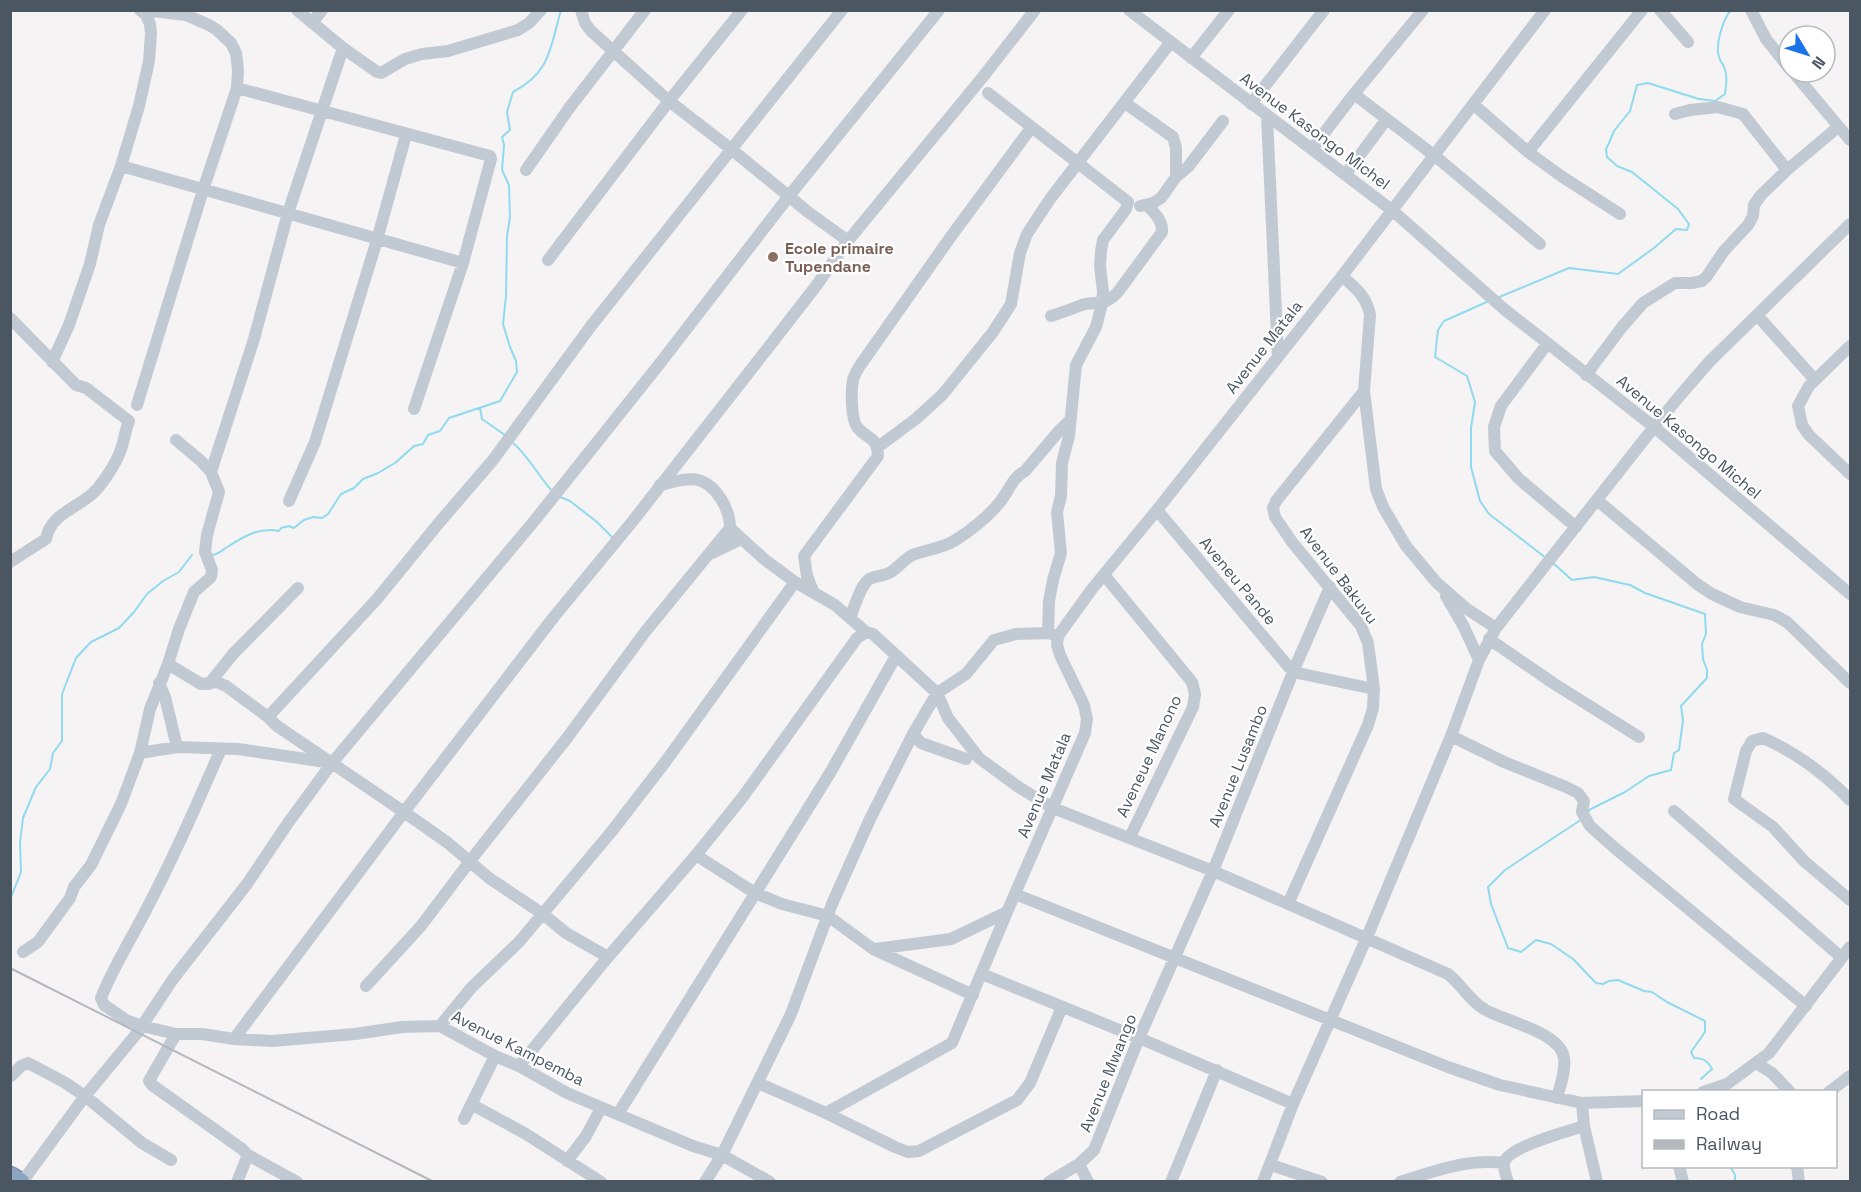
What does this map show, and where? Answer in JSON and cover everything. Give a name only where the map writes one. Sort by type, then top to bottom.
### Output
[{"type":"highway","points":[[10,1176],[21,1182]]},
{"type":"street","points":[[297,10],[343,48],[381,73],[405,59],[448,51],[518,30],[529,23],[541,10]]},
{"type":"street","points":[[312,23],[322,10]]},
{"type":"street","points":[[581,10],[585,23],[591,31],[669,101],[847,242]]},
{"type":"street","points":[[526,170],[570,107],[645,10]]},
{"type":"street","points":[[548,260],[669,101],[742,10]]},
{"type":"street","points":[[268,717],[377,599],[493,460],[591,326],[842,10]]},
{"type":"street","points":[[21,1182],[85,1095],[142,1026],[173,980],[247,884],[332,763],[535,520],[731,274],[789,196],[939,10]]},
{"type":"street","points":[[234,1039],[547,626],[810,294],[847,242],[1035,10]]},
{"type":"street","points":[[1191,58],[1229,10]]},
{"type":"street","points":[[1251,104],[1324,10]]},
{"type":"street","points":[[1312,149],[1423,10]]},
{"type":"street","name":"Avenue Matala","points":[[826,1113],[952,1043],[1085,734],[1087,719],[1084,705],[1060,656],[1053,634],[1104,576],[1342,276],[1545,10]]},
{"type":"street","points":[[1528,152],[1642,10]]},
{"type":"street","points":[[1660,10],[1688,42]]},
{"type":"street","points":[[1751,10],[1766,39],[1777,53]]},
{"type":"street","name":"Avenue Kasongo Michel","points":[[1131,11],[1393,211],[1504,309],[1654,427],[1851,594]]},
{"type":"street","points":[[52,362],[69,325],[90,264],[99,225],[121,166],[139,106],[149,61],[151,33],[147,12],[186,15],[209,25],[226,38],[236,52],[237,88],[137,405]]},
{"type":"street","points":[[878,447],[943,394],[993,332],[1011,304],[1020,253],[1027,234],[1050,199],[1170,43]]},
{"type":"street","points":[[211,472],[254,339],[288,213],[343,48]]},
{"type":"street","points":[[1802,84],[1851,140]]},
{"type":"street","points":[[237,88],[406,135],[488,155],[491,159],[463,263],[414,409]]},
{"type":"street","points":[[988,93],[1128,202],[1138,206],[1153,203],[1161,198],[1223,121]]},
{"type":"street","points":[[1354,94],[1435,156],[1540,244]]},
{"type":"street","points":[[1125,103],[1173,137],[1176,148],[1176,177]]},
{"type":"street","points":[[1473,105],[1528,152],[1620,214]]},
{"type":"street","points":[[1675,114],[1718,107],[1743,114],[1787,170]]},
{"type":"street","points":[[1267,116],[1278,357]]},
{"type":"street","points":[[1345,175],[1386,120]]},
{"type":"street","points":[[1586,375],[1642,303],[1675,283],[1702,281],[1748,225],[1761,195],[1838,127]]},
{"type":"street","points":[[813,591],[807,576],[804,556],[878,456],[878,447],[857,427],[853,415],[853,380],[859,367],[1031,128]]},
{"type":"street","points":[[289,501],[315,442],[377,240],[406,135]]},
{"type":"street","points":[[121,166],[463,263]]},
{"type":"street","points":[[705,1182],[722,1155],[791,1014],[828,916],[870,819],[913,734],[937,693],[966,674],[994,640],[1016,634],[1053,634],[1049,601],[1061,554],[1058,512],[1062,463],[1069,436],[1076,365],[1096,327],[1102,304],[1100,258],[1103,240],[1126,209],[1128,202]]},
{"type":"street","points":[[1051,316],[1089,303],[1102,304],[1111,300],[1118,292],[1162,232],[1161,221],[1147,205]]},
{"type":"street","points":[[1263,1182],[1293,1104],[1367,937],[1451,736],[1479,660],[1492,634],[1654,427],[1710,362],[1851,224]]},
{"type":"street","points":[[1342,276],[1360,291],[1368,304],[1370,315],[1364,391],[1376,489],[1383,507],[1406,546],[1437,583],[1464,627],[1479,660]]},
{"type":"street","points":[[1757,315],[1815,380]]},
{"type":"street","points":[[10,318],[76,385],[86,388],[129,421],[119,455],[95,491],[86,501],[71,508],[53,522],[47,531],[46,539],[10,562]]},
{"type":"street","points":[[1547,344],[1501,406],[1494,427],[1495,451],[1519,478],[1576,526]]},
{"type":"street","points":[[1850,472],[1809,435],[1802,425],[1798,406],[1809,386],[1851,346]]},
{"type":"street","name":"Avenue Bakuvu","points":[[1288,904],[1368,724],[1373,708],[1374,689],[1368,643],[1361,626],[1292,542],[1275,517],[1273,508],[1276,501],[1364,391]]},
{"type":"street","points":[[850,618],[865,582],[873,576],[883,576],[892,572],[913,554],[920,554],[954,541],[984,520],[1019,474],[1025,471],[1071,419]]},
{"type":"street","points":[[23,952],[38,942],[91,865],[121,804],[140,753],[150,709],[194,592],[211,577],[212,570],[205,552],[207,535],[219,492],[211,472],[176,440]]},
{"type":"street","points":[[366,986],[421,926],[567,738],[645,632],[730,528],[730,520],[721,499],[707,484],[696,479],[660,485]]},
{"type":"street","points":[[1597,500],[1712,594],[1740,607],[1774,615],[1787,622],[1851,683]]},
{"type":"street","name":"Aveneu Pande","points":[[1157,510],[1293,672]]},
{"type":"street","points":[[730,528],[764,559],[795,582],[835,605],[866,632],[873,634],[937,693],[948,718],[979,758],[1017,786],[1053,808],[1130,837],[1367,937],[1448,974],[1460,984],[1474,1003],[1487,1011],[1541,1034],[1558,1045],[1564,1055],[1564,1067],[1557,1098]]},
{"type":"street","points":[[705,557],[741,539]]},
{"type":"street","name":"Aveneue Manono","points":[[1104,576],[1192,682],[1195,694],[1193,706],[1130,837]]},
{"type":"street","points":[[440,1026],[471,988],[519,942],[636,801],[795,582]]},
{"type":"street","points":[[1437,583],[1492,634],[1553,683],[1639,737]]},
{"type":"street","name":"Avenue Lusambo","points":[[1174,957],[1213,872],[1293,672],[1330,587]]},
{"type":"street","points":[[209,684],[233,654],[298,588]]},
{"type":"street","points":[[519,1066],[742,798],[857,638],[866,632]]},
{"type":"street","points":[[618,1114],[830,773],[896,656]]},
{"type":"street","points":[[168,664],[201,684],[217,682],[226,686],[277,726],[448,843],[489,878],[567,933],[608,957]]},
{"type":"street","points":[[1293,672],[1374,689]]},
{"type":"street","points":[[159,683],[165,697],[177,747]]},
{"type":"street","points":[[913,734],[921,743],[966,759]]},
{"type":"street","points":[[1451,736],[1504,762],[1533,772],[1578,793],[1584,801],[1582,812],[1590,826],[1646,875],[1806,1005]]},
{"type":"street","points":[[1851,800],[1804,762],[1763,738],[1752,741],[1746,751],[1734,799],[1773,827],[1804,861],[1851,900]]},
{"type":"street","points":[[140,753],[177,747],[238,749],[332,763]]},
{"type":"street","name":"Avenue Kampemba","points":[[220,749],[183,835],[144,915],[110,973],[101,998],[104,1005],[126,1020],[142,1026],[176,1034],[202,1034],[234,1039],[272,1041],[355,1034],[402,1027],[440,1026],[567,1093],[693,1146],[722,1155],[770,1182]]},
{"type":"street","points":[[1674,811],[1842,958]]},
{"type":"street","points":[[696,855],[755,893],[782,904],[828,916],[873,949],[973,995]]},
{"type":"street","points":[[1015,894],[1448,1067],[1500,1085],[1582,1103],[1642,1101]]},
{"type":"street","points":[[873,949],[951,939],[1007,912]]},
{"type":"street","points":[[1708,1090],[1727,1084],[1769,1053],[1851,947]]},
{"type":"street","name":"Avenue Mwango","points":[[1049,1182],[1079,1164],[1094,1150],[1174,957]]},
{"type":"street","points":[[982,974],[1217,1070],[1293,1104]]},
{"type":"street","points":[[758,1083],[908,1152],[919,1150],[1017,1100],[1030,1083],[1062,1007]]},
{"type":"street","points":[[176,1034],[149,1081],[152,1085],[248,1155],[297,1182]]},
{"type":"street","points":[[464,1119],[495,1056]]},
{"type":"street","points":[[11,1076],[21,1066],[28,1063],[85,1095],[142,1143],[171,1160]]},
{"type":"street","points":[[1756,1063],[1772,1073],[1788,1090]]},
{"type":"street","points":[[1172,1182],[1217,1070]]},
{"type":"street","points":[[1832,1090],[1851,1076]]},
{"type":"street","points":[[1582,1103],[1584,1126],[1597,1182]]},
{"type":"street","points":[[471,1104],[526,1134],[601,1182]]},
{"type":"street","points":[[567,1161],[586,1136],[601,1108]]},
{"type":"street","points":[[1508,1182],[1504,1163],[1508,1156],[1535,1141],[1584,1126]]},
{"type":"street","points":[[243,1179],[248,1155]]},
{"type":"street","points":[[1400,1182],[1474,1162],[1504,1163]]},
{"type":"street","points":[[1079,1164],[1088,1182]]},
{"type":"street","points":[[1271,1165],[1322,1182]]},
{"type":"waterway","points":[[212,555],[252,533],[265,530],[279,531],[289,526],[294,528],[304,520],[313,517],[322,518],[328,514],[341,494],[354,488],[363,479],[395,463],[414,446],[423,444],[428,435],[440,431],[449,418],[500,401],[517,372],[516,361],[503,324],[510,217],[509,185],[502,170],[504,145],[502,137],[510,130],[507,112],[513,92],[526,84],[542,67],[551,47],[561,10]]},
{"type":"waterway","points":[[1497,298],[1569,268],[1618,274],[1676,229],[1687,230],[1689,224],[1678,209],[1632,172],[1617,166],[1607,157],[1606,149],[1614,131],[1630,111],[1637,85],[1648,83],[1699,99],[1715,101],[1725,94],[1726,76],[1719,57],[1718,46],[1723,26],[1731,10]]},
{"type":"waterway","points":[[1489,301],[1444,321],[1438,330],[1435,357],[1467,376],[1475,402],[1471,428],[1471,467],[1480,501],[1489,514],[1546,558]]},
{"type":"waterway","points":[[480,408],[482,419],[505,435]]},
{"type":"waterway","points":[[511,441],[553,492]]},
{"type":"waterway","points":[[560,497],[570,501],[614,539]]},
{"type":"waterway","points":[[10,900],[21,872],[20,842],[23,818],[36,787],[50,769],[53,753],[62,741],[62,694],[76,658],[91,642],[119,628],[147,594],[179,572],[192,555]]},
{"type":"waterway","points":[[1553,563],[1572,580],[1594,577],[1630,585],[1645,593],[1705,614],[1706,634],[1702,644],[1707,678],[1681,706],[1683,720],[1679,750],[1674,753],[1671,770],[1649,776],[1625,792],[1589,810],[1588,813]]},
{"type":"waterway","points":[[1582,819],[1505,870],[1488,887],[1491,904],[1508,948],[1521,952],[1536,940],[1551,944],[1573,959],[1596,983],[1603,984],[1618,980],[1652,992],[1705,1021],[1705,1032],[1691,1052],[1694,1058],[1705,1061],[1712,1069],[1701,1079]]},
{"type":"waterway","points":[[1731,1168],[1735,1175],[1735,1182]]},
{"type":"railway","points":[[10,968],[434,1182]]},
{"type":"place","name":"Ecole primaire Tupendane","points":[[773,257]]}]
